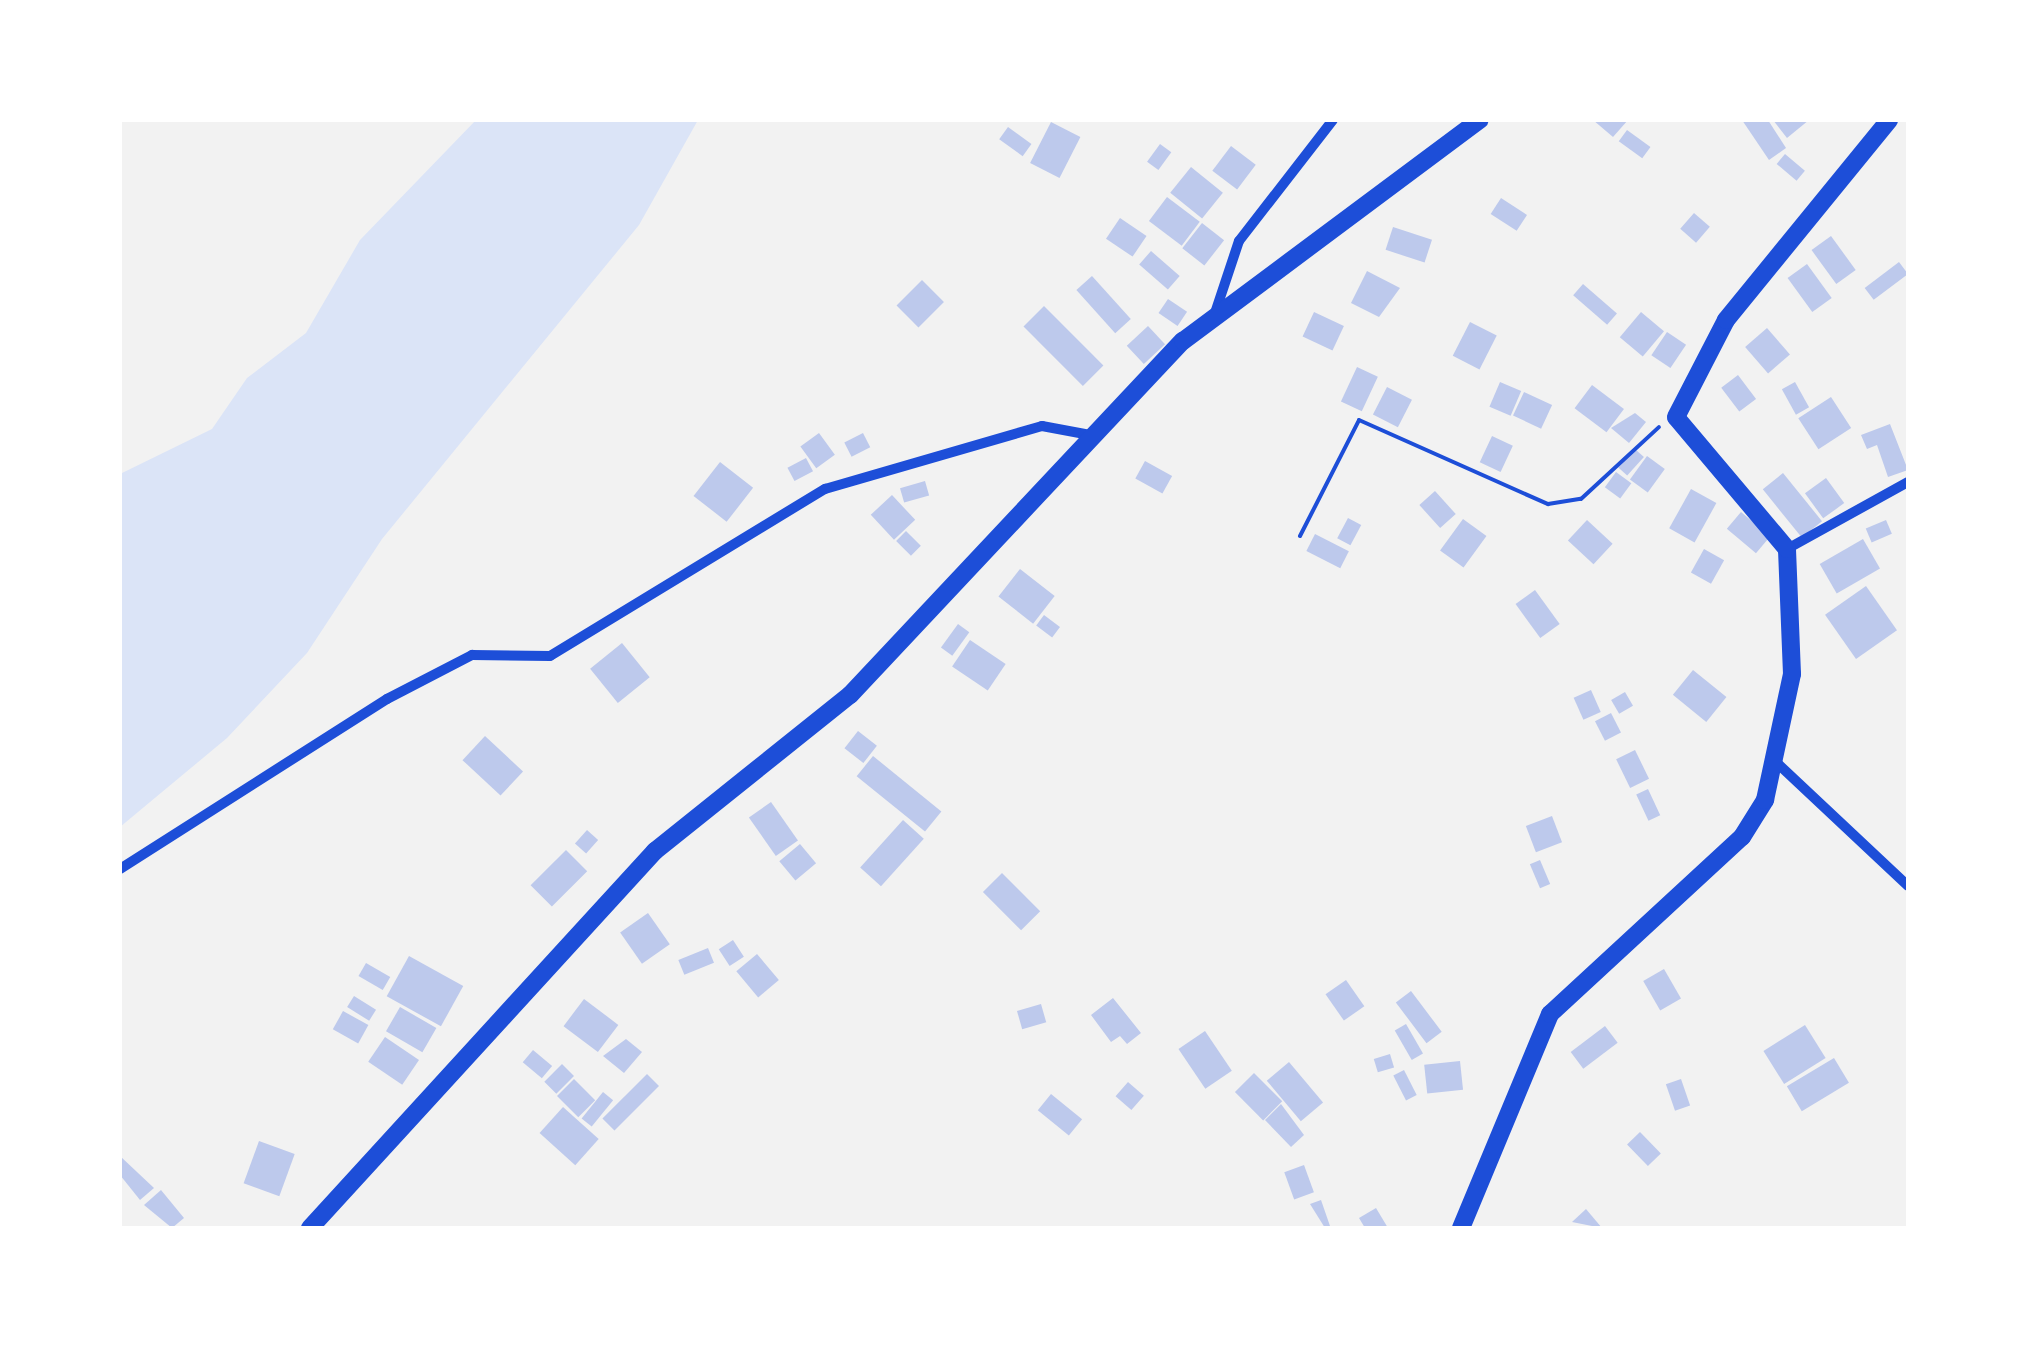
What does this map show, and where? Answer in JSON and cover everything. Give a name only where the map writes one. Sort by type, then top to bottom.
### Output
[{"type":"main road","points":[[310,1228],[655,851],[850,696],[1090,434],[1215,314],[1480,120]]},
{"type":"main road","points":[[1462,1228],[1550,1014],[1742,838],[1776,762],[1792,674],[1788,550],[1676,416],[1726,320],[1890,120]]},
{"type":"street","points":[[1215,314],[1240,241],[1333,120]]},
{"type":"street","points":[[120,868],[387,698],[472,656],[565,649],[825,490],[1042,426],[1090,434]]},
{"type":"street","points":[[1788,550],[1908,482]]},
{"type":"street","points":[[1776,762],[1908,886]]},
{"type":"path","points":[[1300,536],[1360,420],[1548,504],[1581,499],[1676,416]]},
{"type":"shaded area","points":[[476,120],[698,120],[639,225],[382,539],[307,653],[227,738],[120,827],[120,474],[212,429],[247,378],[306,333],[360,240]]},
{"type":"building","points":[[1593,120],[1628,120],[1613,137]]},
{"type":"building","points":[[1742,120],[1768,120],[1786,148],[1769,160]]},
{"type":"building","points":[[1773,120],[1809,120],[1787,138]]},
{"type":"building","points":[[1051,122],[1080,137],[1060,178],[1030,163]]},
{"type":"building","points":[[1008,127],[1031,144],[1023,156],[999,139]]},
{"type":"building","points":[[1627,130],[1650,147],[1642,158],[1619,141]]},
{"type":"building","points":[[1160,144],[1171,152],[1158,170],[1147,162]]},
{"type":"building","points":[[1231,146],[1256,165],[1237,189],[1212,171]]},
{"type":"building","points":[[1785,154],[1805,171],[1797,181],[1777,164]]},
{"type":"building","points":[[1191,167],[1223,193],[1202,218],[1170,193]]},
{"type":"building","points":[[1167,197],[1200,222],[1182,246],[1149,221]]},
{"type":"building","points":[[1501,198],[1527,215],[1517,231],[1491,214]]},
{"type":"building","points":[[1694,213],[1710,227],[1696,243],[1680,229]]},
{"type":"building","points":[[1120,218],[1147,236],[1133,257],[1106,239]]},
{"type":"building","points":[[1202,223],[1224,240],[1204,265],[1182,248]]},
{"type":"building","points":[[1393,227],[1432,240],[1425,262],[1386,250]]},
{"type":"building","points":[[1831,236],[1856,270],[1836,284],[1812,250]]},
{"type":"building","points":[[1151,251],[1180,276],[1168,290],[1139,265]]},
{"type":"building","points":[[1899,262],[1908,274],[1874,300],[1865,288]]},
{"type":"building","points":[[1807,264],[1832,298],[1812,312],[1788,278]]},
{"type":"building","points":[[1367,271],[1400,288],[1379,317],[1351,303]]},
{"type":"building","points":[[1092,276],[1131,319],[1115,333],[1076,290]]},
{"type":"building","points":[[922,280],[944,302],[918,327],[897,305]]},
{"type":"building","points":[[1583,284],[1617,314],[1607,325],[1573,295]]},
{"type":"building","points":[[1168,299],[1187,312],[1178,326],[1158,313]]},
{"type":"building","points":[[1044,306],[1103,365],[1083,386],[1023,327]]},
{"type":"building","points":[[1314,312],[1344,326],[1332,350],[1303,336]]},
{"type":"building","points":[[1641,312],[1664,331],[1643,357],[1620,337]]},
{"type":"building","points":[[1470,322],[1497,336],[1479,369],[1453,356]]},
{"type":"building","points":[[1148,326],[1165,344],[1144,364],[1127,346]]},
{"type":"building","points":[[1767,328],[1790,354],[1768,373],[1745,347]]},
{"type":"building","points":[[1667,332],[1686,345],[1670,368],[1651,355]]},
{"type":"building","points":[[1357,367],[1378,377],[1362,411],[1341,401]]},
{"type":"building","points":[[1738,375],[1756,399],[1739,412],[1721,388]]},
{"type":"building","points":[[1500,382],[1521,391],[1511,416],[1489,407]]},
{"type":"building","points":[[1795,382],[1809,407],[1796,415],[1782,389]]},
{"type":"building","points":[[1592,385],[1624,409],[1606,432],[1575,408]]},
{"type":"building","points":[[1387,387],[1412,400],[1398,427],[1373,415]]},
{"type":"building","points":[[1524,392],[1552,405],[1541,429],[1513,416]]},
{"type":"building","points":[[1831,397],[1851,428],[1818,449],[1798,418]]},
{"type":"building","points":[[1635,413],[1646,422],[1629,443],[1611,428]]},
{"type":"building","points":[[1890,424],[1908,470],[1888,477],[1877,445],[1867,449],[1861,435]]},
{"type":"building","points":[[819,433],[835,455],[816,468],[800,447]]},
{"type":"building","points":[[863,433],[870,447],[852,457],[844,443]]},
{"type":"building","points":[[1492,436],[1513,446],[1501,472],[1480,462]]},
{"type":"building","points":[[1635,449],[1644,457],[1627,476],[1618,468]]},
{"type":"building","points":[[1647,456],[1665,469],[1648,492],[1630,479]]},
{"type":"building","points":[[806,458],[813,471],[795,481],[787,468]]},
{"type":"building","points":[[1145,461],[1172,476],[1162,494],[1135,478]]},
{"type":"building","points":[[720,462],[753,488],[727,522],[694,496]]},
{"type":"building","points":[[1616,472],[1631,483],[1620,499],[1605,487]]},
{"type":"building","points":[[1783,473],[1822,521],[1802,538],[1763,489]]},
{"type":"building","points":[[1826,478],[1844,503],[1823,518],[1805,493]]},
{"type":"building","points":[[925,481],[929,495],[904,503],[900,488]]},
{"type":"building","points":[[1691,489],[1716,503],[1695,542],[1669,528]]},
{"type":"building","points":[[1435,491],[1456,514],[1440,528],[1419,505]]},
{"type":"building","points":[[892,495],[915,520],[894,540],[871,515]]},
{"type":"building","points":[[1741,512],[1770,536],[1756,553],[1727,529]]},
{"type":"building","points":[[1348,518],[1361,525],[1350,545],[1337,538]]},
{"type":"building","points":[[1463,519],[1486,536],[1464,568],[1440,551]]},
{"type":"building","points":[[1587,520],[1613,544],[1594,564],[1568,540]]},
{"type":"building","points":[[1886,520],[1892,534],[1872,542],[1866,529]]},
{"type":"building","points":[[906,531],[921,546],[911,556],[896,541]]},
{"type":"building","points":[[1315,534],[1349,551],[1340,568],[1306,551]]},
{"type":"building","points":[[1863,539],[1880,568],[1837,593],[1820,564]]},
{"type":"building","points":[[1704,549],[1724,560],[1711,584],[1691,573]]},
{"type":"building","points":[[1020,569],[1055,596],[1033,624],[998,597]]},
{"type":"building","points":[[1866,586],[1897,630],[1856,659],[1825,615]]},
{"type":"building","points":[[1535,590],[1560,624],[1540,638],[1516,604]]},
{"type":"building","points":[[1044,615],[1060,627],[1052,637],[1036,625]]},
{"type":"building","points":[[958,624],[969,632],[952,656],[941,647]]},
{"type":"building","points":[[970,640],[1006,664],[988,691],[952,667]]},
{"type":"building","points":[[622,643],[650,677],[618,703],[590,669]]},
{"type":"building","points":[[1693,670],[1726,697],[1706,722],[1673,695]]},
{"type":"building","points":[[1591,690],[1601,712],[1583,720],[1574,698]]},
{"type":"building","points":[[1625,692],[1633,706],[1619,714],[1611,700]]},
{"type":"building","points":[[1611,713],[1621,733],[1605,741],[1595,721]]},
{"type":"building","points":[[858,731],[877,746],[863,763],[844,748]]},
{"type":"building","points":[[485,736],[523,771],[501,796],[462,760]]},
{"type":"building","points":[[1635,750],[1649,779],[1630,788],[1616,759]]},
{"type":"building","points":[[873,756],[941,811],[925,832],[857,776]]},
{"type":"building","points":[[1648,789],[1660,815],[1648,821],[1636,794]]},
{"type":"building","points":[[771,802],[798,841],[776,856],[749,817]]},
{"type":"building","points":[[1552,816],[1562,842],[1536,852],[1526,826]]},
{"type":"building","points":[[903,820],[924,839],[881,886],[860,868]]},
{"type":"building","points":[[587,830],[598,840],[586,853],[575,843]]},
{"type":"building","points":[[800,844],[816,863],[795,881],[779,861]]},
{"type":"building","points":[[566,850],[587,871],[552,907],[531,885]]},
{"type":"building","points":[[1540,860],[1550,884],[1540,888],[1530,864]]},
{"type":"building","points":[[1002,873],[1040,911],[1021,930],[983,892]]},
{"type":"building","points":[[648,913],[670,944],[642,964],[620,933]]},
{"type":"building","points":[[733,940],[744,957],[730,966],[719,949]]},
{"type":"building","points":[[708,948],[714,963],[684,975],[678,960]]},
{"type":"building","points":[[757,954],[779,980],[758,997],[736,971]]},
{"type":"building","points":[[409,956],[463,986],[441,1026],[387,996]]},
{"type":"building","points":[[366,963],[390,977],[383,990],[358,976]]},
{"type":"building","points":[[1664,969],[1681,998],[1660,1010],[1643,981]]},
{"type":"building","points":[[1346,980],[1364,1006],[1344,1021],[1326,994]]},
{"type":"building","points":[[1411,991],[1442,1032],[1427,1043],[1396,1002]]},
{"type":"building","points":[[354,996],[376,1010],[369,1021],[347,1007]]},
{"type":"building","points":[[1113,998],[1141,1033],[1127,1044],[1120,1036],[1111,1042],[1091,1015]]},
{"type":"building","points":[[584,999],[618,1025],[598,1052],[564,1026]]},
{"type":"building","points":[[1041,1004],[1046,1022],[1022,1029],[1017,1011]]},
{"type":"building","points":[[400,1007],[436,1028],[422,1052],[386,1031]]},
{"type":"building","points":[[343,1011],[368,1025],[358,1043],[333,1029]]},
{"type":"building","points":[[1406,1024],[1423,1053],[1412,1060],[1395,1030]]},
{"type":"building","points":[[1805,1025],[1826,1058],[1784,1084],[1763,1051]]},
{"type":"building","points":[[1605,1026],[1618,1043],[1583,1069],[1571,1052]]},
{"type":"building","points":[[1205,1031],[1232,1071],[1205,1089],[1178,1049]]},
{"type":"building","points":[[385,1037],[419,1060],[402,1085],[368,1062]]},
{"type":"building","points":[[626,1039],[642,1052],[624,1073],[603,1056]]},
{"type":"building","points":[[533,1050],[552,1066],[542,1078],[523,1062]]},
{"type":"building","points":[[1390,1054],[1394,1067],[1378,1072],[1374,1059]]},
{"type":"building","points":[[1834,1058],[1849,1083],[1802,1111],[1787,1086]]},
{"type":"building","points":[[1460,1061],[1463,1090],[1427,1094],[1424,1065]]},
{"type":"building","points":[[1289,1062],[1323,1103],[1301,1121],[1267,1081]]},
{"type":"building","points":[[562,1064],[574,1076],[556,1094],[544,1082]]},
{"type":"building","points":[[1404,1070],[1417,1095],[1406,1100],[1393,1075]]},
{"type":"building","points":[[1254,1073],[1282,1101],[1263,1120],[1235,1092]]},
{"type":"building","points":[[647,1074],[659,1086],[614,1131],[602,1119]]},
{"type":"building","points":[[574,1079],[595,1100],[578,1117],[557,1096]]},
{"type":"building","points":[[1681,1079],[1690,1105],[1675,1111],[1666,1084]]},
{"type":"building","points":[[1128,1082],[1144,1096],[1131,1110],[1116,1096]]},
{"type":"building","points":[[603,1092],[613,1100],[592,1127],[582,1118]]},
{"type":"building","points":[[1051,1094],[1082,1119],[1069,1135],[1038,1110]]},
{"type":"building","points":[[1281,1104],[1304,1135],[1291,1147],[1265,1120]]},
{"type":"building","points":[[563,1107],[599,1139],[575,1165],[540,1133]]},
{"type":"building","points":[[1640,1132],[1661,1154],[1648,1166],[1627,1145]]},
{"type":"building","points":[[259,1141],[295,1154],[279,1196],[244,1183]]},
{"type":"building","points":[[120,1156],[154,1188],[140,1200],[120,1175]]},
{"type":"building","points":[[1304,1165],[1314,1192],[1294,1199],[1284,1172]]},
{"type":"building","points":[[161,1190],[184,1218],[172,1228],[144,1205]]},
{"type":"building","points":[[1321,1200],[1330,1226],[1325,1228],[1310,1204]]},
{"type":"building","points":[[1376,1208],[1388,1228],[1365,1228],[1359,1218]]},
{"type":"building","points":[[1586,1209],[1602,1228],[1572,1222]]}]
